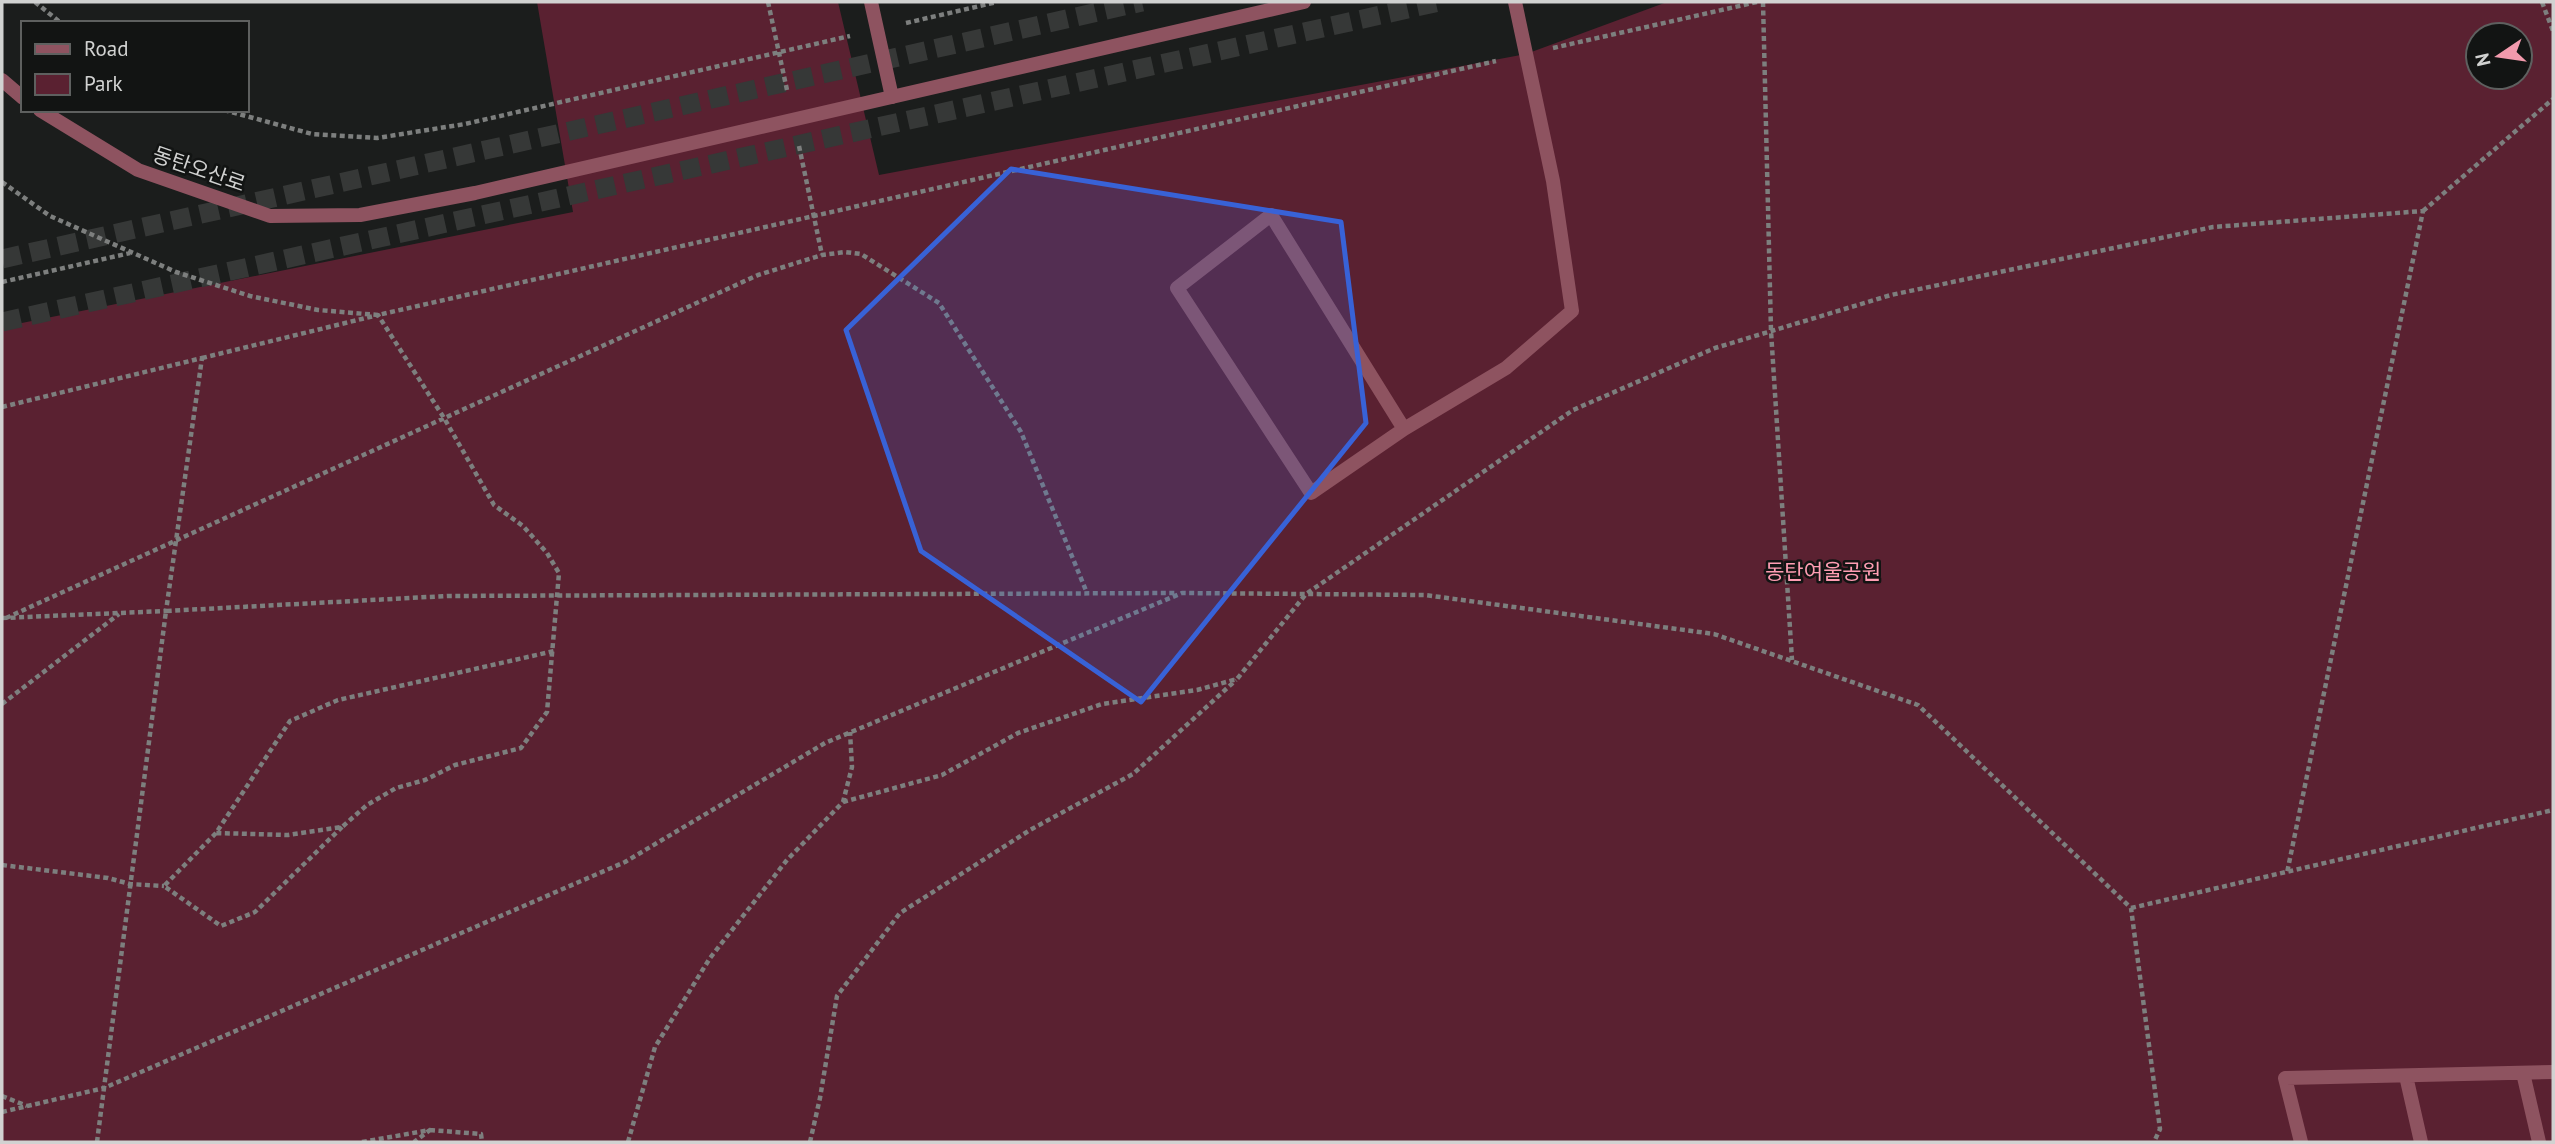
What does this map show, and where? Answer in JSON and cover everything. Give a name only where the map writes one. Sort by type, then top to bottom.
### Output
[{"type":"street","points":[[871,2],[892,97]]},
{"type":"street","name":"동탄오산로","points":[[43,112],[138,170],[270,216],[360,215],[475,193],[1304,2]]},
{"type":"street","points":[[1404,429],[1271,215],[1177,288],[1311,492],[1404,429],[1506,368],[1572,310],[1553,181],[1515,2]]},
{"type":"street","points":[[2,80],[21,96]]},
{"type":"street","points":[[2301,1142],[2285,1078],[2553,1072]]},
{"type":"street","points":[[2523,1073],[2539,1142]]},
{"type":"street","points":[[2406,1076],[2421,1142]]},
{"type":"path","points":[[35,2],[59,21]]},
{"type":"path","points":[[231,112],[312,134],[377,138],[465,124],[997,2]]},
{"type":"path","points":[[2,407],[378,315],[1756,2]]},
{"type":"path","points":[[1763,2],[1771,331],[1792,660]]},
{"type":"path","points":[[2542,2],[2553,31]]},
{"type":"path","points":[[810,1142],[837,996],[900,913],[1030,830],[1133,774],[1237,679],[1306,594],[1573,410],[1715,348],[1891,295],[2213,227],[2423,211],[2553,99]]},
{"type":"path","points":[[2,182],[50,216],[176,272],[250,296],[318,310],[378,315]]},
{"type":"path","points":[[2287,873],[2423,211]]},
{"type":"path","points":[[4,618],[758,275],[822,255],[845,252],[861,254],[939,303],[1021,432],[1087,593]]},
{"type":"path","points":[[2,282],[130,253]]},
{"type":"path","points":[[2,865],[108,878],[130,884],[164,886],[221,926],[255,912],[296,870],[368,805],[396,788],[425,780],[455,765],[521,748],[547,712],[559,573],[547,553],[523,526],[494,505],[444,418],[378,315]]},
{"type":"path","points":[[97,1142],[202,358]]},
{"type":"path","points":[[4,618],[447,596],[1087,593],[1424,595],[1714,634],[1919,705],[2131,908],[2160,1129],[2154,1142]]},
{"type":"path","points":[[2,1112],[104,1088],[625,862],[825,743],[1182,593]]},
{"type":"path","points":[[2,704],[120,613]]},
{"type":"path","points":[[164,886],[216,833],[290,721],[338,700],[554,651]]},
{"type":"path","points":[[843,802],[942,775],[1018,733],[1102,704],[1197,690],[1237,679]]},
{"type":"path","points":[[628,1142],[655,1048],[710,958],[787,860],[843,802],[852,767],[850,732]]},
{"type":"path","points":[[2131,908],[2553,810]]},
{"type":"path","points":[[216,833],[288,835],[342,827]]},
{"type":"path","points":[[2,1096],[28,1106]]},
{"type":"path","points":[[362,1142],[430,1130],[481,1134],[482,1142]]},
{"type":"path","points":[[414,1142],[430,1130]]},
{"type":"highlighted area","points":[[1011,169],[1341,222],[1366,423],[1141,702],[921,551],[846,330]]},
{"type":"green space","name":"동탄여울공원","points":[[537,2],[838,2],[879,175],[1526,54],[1667,2],[2553,2],[2553,1142],[2,1142],[2,327],[573,212]]},
{"type":"tunnel","points":[[2,259],[1142,2]]},
{"type":"tunnel","points":[[2,322],[1439,2]]}]
